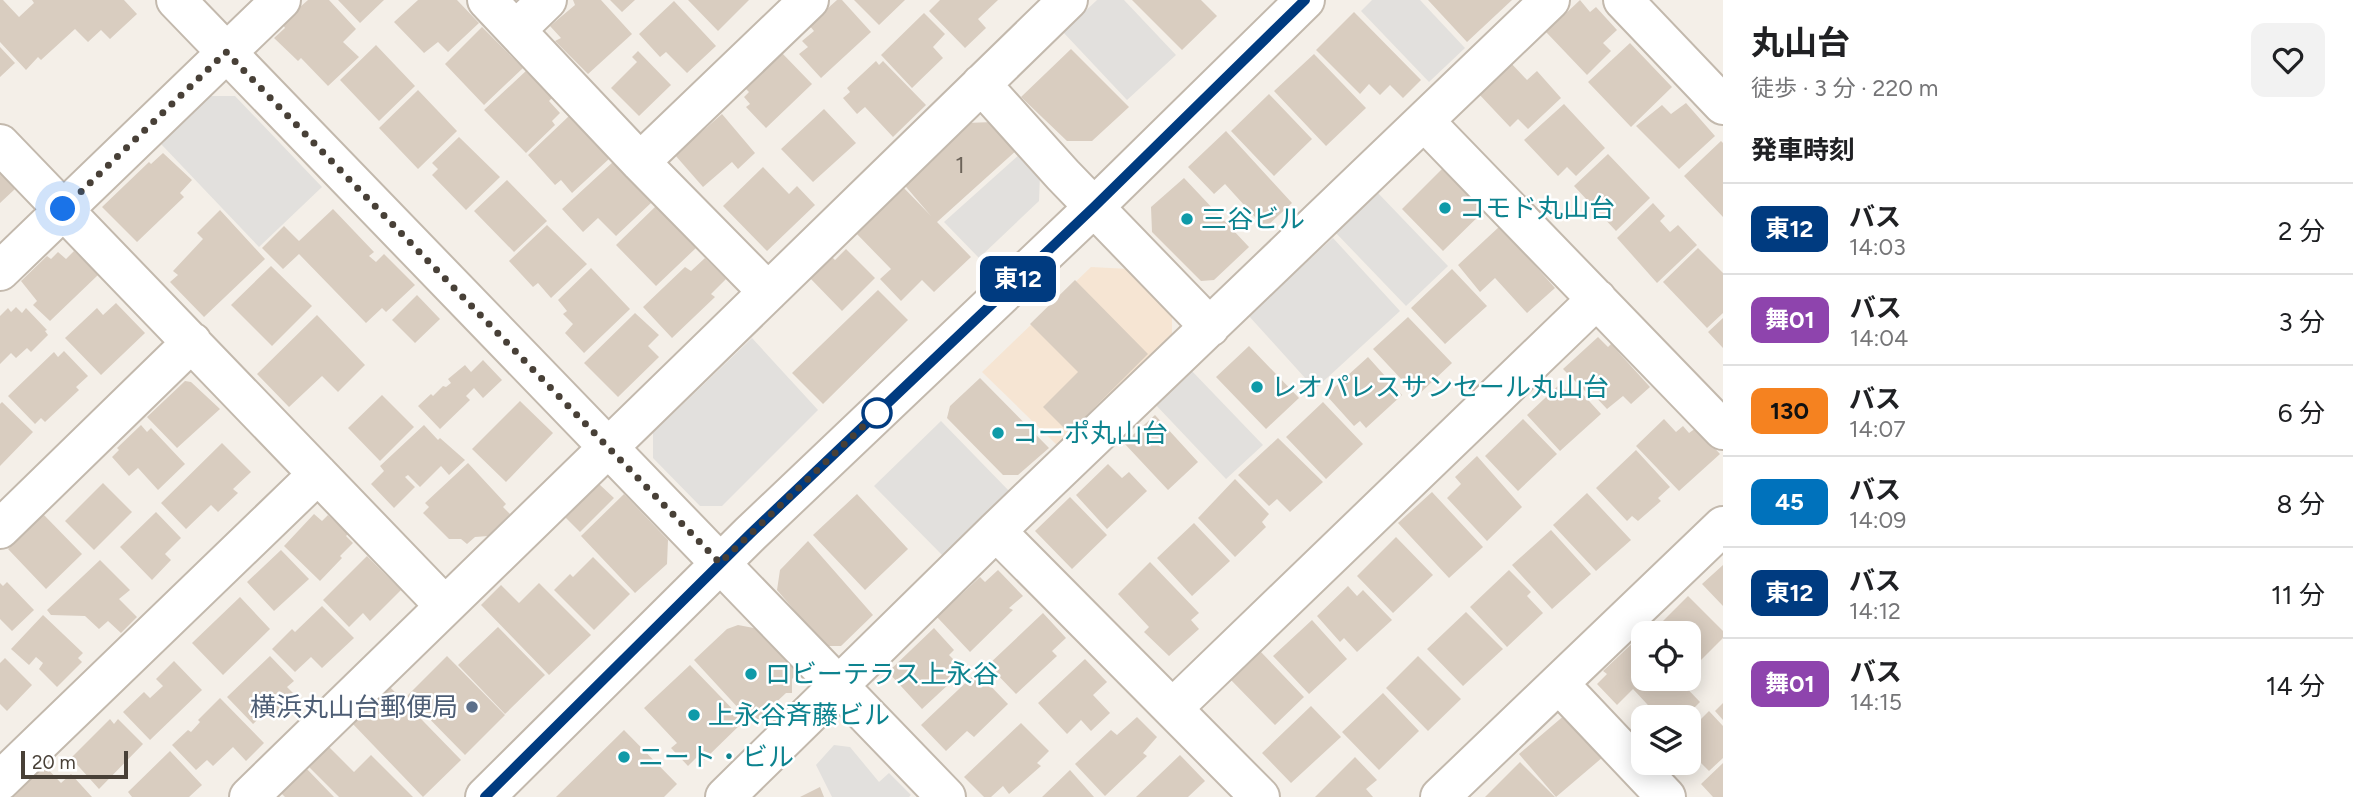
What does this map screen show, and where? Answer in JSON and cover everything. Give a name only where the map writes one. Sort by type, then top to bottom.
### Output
[{"type":"street","points":[[176,0],[946,797]]},
{"type":"street","points":[[0,271],[281,0]]},
{"type":"street","points":[[487,0],[768,292]]},
{"type":"street","points":[[516,30],[547,0]]},
{"type":"street","points":[[640,162],[809,0]]},
{"type":"street","points":[[249,797],[1068,0]]},
{"type":"street","points":[[485,797],[720,563],[1094,207],[1305,0]]},
{"type":"street","points":[[725,797],[996,531],[1550,0]]},
{"type":"street","points":[[1623,0],[1723,105]]},
{"type":"street","points":[[981,84],[1094,207],[1210,327]]},
{"type":"street","points":[[1425,122],[1723,430]]},
{"type":"street","points":[[0,144],[445,606]]},
{"type":"street","points":[[1173,708],[1597,299]]},
{"type":"street","points":[[0,529],[192,342]]},
{"type":"street","points":[[0,781],[318,474]]},
{"type":"street","points":[[1440,797],[1723,526]]},
{"type":"street","points":[[996,531],[1260,797]]},
{"type":"street","points":[[1559,684],[1666,797]]},
{"type":"shaded area","points":[[1097,0],[1124,0],[1176,55],[1127,100],[1063,32]]},
{"type":"shaded area","points":[[1372,0],[1420,0],[1465,48],[1429,82],[1361,11]]},
{"type":"shaded area","points":[[210,96],[235,96],[322,187],[259,247],[161,144]]},
{"type":"shaded area","points":[[1020,154],[1040,175],[1039,201],[979,258],[944,222]]},
{"type":"shaded area","points":[[1377,192],[1448,266],[1406,306],[1335,232]]},
{"type":"shaded area","points":[[1333,238],[1400,311],[1315,389],[1248,315]]},
{"type":"shaded area","points":[[1091,267],[1130,269],[1172,314],[1172,341],[1060,448],[982,372]]},
{"type":"shaded area","points":[[752,338],[818,410],[722,506],[700,506],[653,458],[653,433]]},
{"type":"shaded area","points":[[1190,369],[1263,445],[1226,479],[1154,403]]},
{"type":"shaded area","points":[[941,421],[1011,493],[944,557],[874,486]]},
{"type":"shaded area","points":[[834,745],[850,747],[879,782],[889,773],[911,795],[832,797],[816,765]]},
{"type":"building","points":[[0,0],[19,17],[34,3],[32,0],[124,0],[137,14],[110,39],[101,30],[88,42],[75,29],[41,60],[38,57],[26,70],[0,42]]},
{"type":"building","points":[[308,0],[329,0],[356,29],[343,42],[359,57],[328,86],[301,58],[298,61],[274,38],[285,28],[282,23]]},
{"type":"building","points":[[338,0],[384,0],[360,23]]},
{"type":"building","points":[[418,0],[457,0],[479,23],[448,52],[438,42],[424,53],[394,22]]},
{"type":"building","points":[[573,0],[601,0],[632,34],[588,74],[555,41],[561,38],[550,26],[575,5]]},
{"type":"building","points":[[610,0],[635,0],[622,12]]},
{"type":"building","points":[[688,0],[749,0],[718,31]]},
{"type":"building","points":[[837,0],[842,0],[871,32],[821,78],[799,54],[808,47],[802,41],[814,31],[809,25]]},
{"type":"building","points":[[854,0],[905,0],[879,25]]},
{"type":"building","points":[[940,0],[998,0],[978,19],[986,28],[965,48],[929,11]]},
{"type":"building","points":[[1132,0],[1201,0],[1217,16],[1182,50]]},
{"type":"building","points":[[1428,0],[1512,0],[1467,42]]},
{"type":"building","points":[[1580,0],[1590,12],[1596,7],[1617,30],[1603,43],[1611,51],[1587,75],[1546,32]]},
{"type":"building","points":[[674,1],[716,46],[687,73],[666,52],[660,57],[639,34]]},
{"type":"building","points":[[1354,12],[1421,80],[1403,98],[1390,85],[1380,95],[1369,84],[1360,94],[1316,50]]},
{"type":"building","points":[[924,13],[945,34],[933,47],[943,58],[912,88],[881,55]]},
{"type":"building","points":[[482,27],[523,68],[484,105],[445,64]]},
{"type":"building","points":[[1630,43],[1672,87],[1631,127],[1588,82]]},
{"type":"building","points":[[376,45],[415,86],[379,121],[340,80]]},
{"type":"building","points":[[0,47],[15,63],[0,77]]},
{"type":"building","points":[[1071,49],[1129,107],[1092,141],[1067,141],[1021,97]]},
{"type":"building","points":[[638,51],[671,85],[639,116],[611,88],[637,62],[632,57]]},
{"type":"building","points":[[780,51],[812,84],[766,128],[746,107],[750,104],[744,97],[749,92],[744,87]]},
{"type":"building","points":[[1314,54],[1366,108],[1326,146],[1274,91]]},
{"type":"building","points":[[876,61],[879,65],[883,61],[926,105],[893,137],[865,107],[857,114],[843,98],[850,92],[847,88]]},
{"type":"building","points":[[1510,62],[1527,80],[1537,71],[1561,98],[1528,129],[1518,119],[1510,127],[1477,92]]},
{"type":"building","points":[[527,70],[553,97],[549,101],[560,113],[552,121],[555,125],[526,153],[484,110]]},
{"type":"building","points":[[418,90],[457,131],[418,169],[379,128]]},
{"type":"building","points":[[1269,94],[1312,139],[1274,176],[1231,131]]},
{"type":"building","points":[[1686,103],[1715,136],[1679,169],[1636,126],[1662,105],[1671,114]]},
{"type":"building","points":[[1564,104],[1605,148],[1576,176],[1567,167],[1558,176],[1524,140]]},
{"type":"building","points":[[824,109],[856,143],[813,182],[781,149]]},
{"type":"building","points":[[722,114],[755,153],[738,169],[732,162],[703,187],[675,155]]},
{"type":"building","points":[[569,116],[610,158],[572,193],[561,180],[555,185],[528,155]]},
{"type":"building","points":[[993,122],[1018,149],[937,222],[971,257],[934,292],[922,280],[901,301],[880,279],[891,269],[854,231],[902,186],[931,216],[901,181],[966,123]]},
{"type":"building","points":[[1226,131],[1292,203],[1265,228],[1225,184],[1214,194],[1188,167]]},
{"type":"building","points":[[459,137],[500,177],[466,210],[432,175],[438,169],[432,163]]},
{"type":"building","points":[[1721,141],[1723,143],[1723,217],[1684,176]]},
{"type":"building","points":[[163,153],[192,180],[180,193],[184,197],[137,242],[102,207],[149,162],[151,164]]},
{"type":"building","points":[[1608,154],[1650,198],[1616,231],[1574,186]]},
{"type":"building","points":[[613,162],[652,202],[616,236],[598,218],[583,232],[562,209]]},
{"type":"building","name":"コモド丸山台","points":[[1447,164],[1489,206],[1443,251],[1402,209]]},
{"type":"building","points":[[763,167],[789,194],[797,186],[815,205],[767,251],[723,206]]},
{"type":"building","points":[[0,173],[15,189],[0,203]]},
{"type":"building","name":"三谷ビル","points":[[1184,178],[1249,247],[1214,280],[1201,281],[1152,232],[1151,207]]},
{"type":"building","points":[[507,180],[547,221],[514,252],[474,211]]},
{"type":"building","points":[[1653,203],[1665,216],[1660,221],[1670,232],[1678,225],[1697,245],[1657,283],[1617,238]]},
{"type":"building","points":[[656,206],[697,247],[656,286],[616,245]]},
{"type":"building","points":[[333,209],[374,252],[369,256],[376,262],[384,254],[415,285],[386,312],[382,308],[366,323],[299,254],[283,269],[262,248],[284,226],[299,241]]},
{"type":"building","points":[[220,210],[265,259],[204,317],[170,282],[178,275],[173,271],[203,239],[197,233]]},
{"type":"building","points":[[547,225],[587,264],[551,298],[538,283],[533,287],[509,261]]},
{"type":"building","points":[[1500,226],[1555,288],[1527,313],[1495,278],[1480,292],[1458,265]]},
{"type":"building","points":[[1698,248],[1723,273],[1723,313],[1707,328],[1663,282]]},
{"type":"building","points":[[846,249],[875,278],[842,311],[808,276],[830,255],[835,260]]},
{"type":"building","points":[[74,251],[98,275],[50,321],[33,305],[37,301],[21,281],[47,256],[51,259],[58,252],[66,259]]},
{"type":"building","points":[[705,258],[726,279],[711,294],[715,297],[672,338],[643,307],[685,267],[691,271]]},
{"type":"building","points":[[271,266],[312,306],[272,346],[231,305]]},
{"type":"building","points":[[591,268],[630,309],[584,353],[565,333],[573,324],[563,314],[567,311],[558,300]]},
{"type":"building","points":[[1452,269],[1487,306],[1445,344],[1411,308]]},
{"type":"building","points":[[1075,280],[1148,354],[1069,433],[1043,407],[1078,372],[1030,324]]},
{"type":"building","points":[[878,290],[908,320],[823,404],[792,373]]},
{"type":"building","points":[[417,295],[440,319],[415,343],[392,320]]},
{"type":"building","points":[[116,303],[145,333],[101,375],[65,338],[97,308],[103,315]]},
{"type":"building","points":[[16,307],[22,313],[26,308],[47,330],[45,331],[48,335],[31,352],[27,348],[16,358],[11,353],[0,364],[0,316],[8,308],[11,312]]},
{"type":"building","points":[[635,313],[659,335],[648,346],[659,357],[618,397],[584,363]]},
{"type":"building","points":[[317,315],[365,365],[338,392],[322,376],[289,407],[257,374]]},
{"type":"building","points":[[1408,317],[1452,363],[1417,396],[1373,349]]},
{"type":"building","points":[[1723,318],[1723,348],[1708,332]]},
{"type":"building","points":[[1598,337],[1608,347],[1611,344],[1650,387],[1631,404],[1623,396],[1607,409],[1563,369]]},
{"type":"building","name":"レオパレスサンセール丸山台","points":[[1249,346],[1299,398],[1266,429],[1216,377]]},
{"type":"building","points":[[64,351],[88,376],[76,387],[79,390],[45,422],[41,418],[35,424],[8,396],[54,352],[58,357]]},
{"type":"building","points":[[1368,357],[1402,395],[1366,428],[1360,421],[1354,426],[1326,395]]},
{"type":"building","points":[[483,360],[502,380],[483,398],[474,388],[466,396],[470,400],[440,429],[418,406],[431,394],[433,396],[443,386],[451,383],[448,379],[465,365],[471,372]]},
{"type":"building","name":"コーポ丸山台","points":[[980,378],[1049,448],[1018,475],[1003,475],[947,418],[950,406]]},
{"type":"building","points":[[185,381],[191,382],[220,409],[177,448],[147,417]]},
{"type":"building","points":[[1560,384],[1572,397],[1579,390],[1601,414],[1560,451],[1527,415]]},
{"type":"building","points":[[382,395],[414,427],[380,461],[348,428]]},
{"type":"building","points":[[520,401],[553,433],[506,482],[472,449]]},
{"type":"building","points":[[2,402],[33,432],[0,466],[0,404]]},
{"type":"building","points":[[1323,402],[1363,444],[1326,479],[1286,437]]},
{"type":"building","points":[[1155,415],[1198,462],[1168,490],[1124,443]]},
{"type":"building","points":[[1523,419],[1557,454],[1518,491],[1485,456]]},
{"type":"building","points":[[1664,419],[1676,432],[1683,426],[1689,433],[1696,428],[1720,454],[1679,491],[1636,446]]},
{"type":"building","points":[[141,425],[147,432],[151,428],[185,464],[158,490],[138,468],[129,476],[112,457],[119,450],[117,448]]},
{"type":"building","points":[[424,425],[438,440],[440,438],[465,460],[449,475],[441,466],[420,487],[408,475],[405,477],[415,487],[394,508],[371,484],[384,471],[380,466]]},
{"type":"building","points":[[1278,438],[1323,482],[1290,512],[1277,499],[1269,506],[1238,475]]},
{"type":"building","points":[[222,443],[251,472],[233,489],[238,493],[218,512],[211,505],[186,529],[161,503]]},
{"type":"building","points":[[1636,450],[1670,487],[1658,498],[1661,501],[1638,521],[1632,516],[1627,521],[1596,488]]},
{"type":"building","points":[[1477,456],[1522,507],[1487,541],[1447,498],[1461,484],[1455,477]]},
{"type":"building","points":[[468,463],[506,504],[503,507],[510,514],[488,536],[475,537],[467,544],[461,539],[449,539],[423,513],[429,507],[425,503]]},
{"type":"building","points":[[1108,464],[1122,478],[1129,472],[1147,491],[1107,529],[1076,495]]},
{"type":"building","points":[[1235,479],[1269,514],[1262,522],[1266,527],[1235,557],[1198,518]]},
{"type":"building","points":[[103,483],[132,512],[94,550],[65,521]]},
{"type":"building","points":[[599,484],[614,498],[580,532],[565,517]]},
{"type":"building","points":[[1432,492],[1483,547],[1449,578],[1398,523]]},
{"type":"building","points":[[1587,493],[1631,540],[1596,571],[1553,525]]},
{"type":"building","points":[[624,494],[668,540],[667,564],[635,593],[581,536]]},
{"type":"building","points":[[857,494],[908,549],[865,590],[813,535]]},
{"type":"building","points":[[1070,497],[1107,535],[1072,569],[1035,531]]},
{"type":"building","points":[[156,512],[181,538],[165,554],[171,560],[152,580],[120,547]]},
{"type":"building","points":[[43,514],[82,554],[46,589],[8,549]]},
{"type":"building","points":[[314,514],[322,521],[328,515],[348,534],[346,536],[353,543],[320,581],[284,546]]},
{"type":"building","points":[[1194,523],[1230,561],[1192,596],[1157,558]]},
{"type":"building","points":[[1551,530],[1591,574],[1552,609],[1512,565]]},
{"type":"building","points":[[1396,537],[1433,575],[1393,613],[1357,576]]},
{"type":"building","points":[[808,541],[873,615],[841,646],[825,646],[777,590],[780,570]]},
{"type":"building","points":[[281,550],[309,579],[274,611],[247,582]]},
{"type":"building","points":[[367,556],[401,590],[370,621],[363,613],[349,627],[323,600]]},
{"type":"building","points":[[593,557],[630,594],[594,630],[554,590],[570,574],[573,577]]},
{"type":"building","points":[[100,560],[130,590],[119,599],[137,617],[121,633],[108,621],[99,629],[85,616],[51,615],[47,610]]},
{"type":"building","points":[[1150,562],[1199,613],[1191,620],[1199,629],[1169,656],[1144,632],[1149,627],[1118,594]]},
{"type":"building","points":[[1723,565],[1723,606],[1702,584]]},
{"type":"building","points":[[998,570],[1023,596],[1009,608],[1013,610],[970,652],[937,617],[980,577],[985,582]]},
{"type":"building","points":[[1509,570],[1531,592],[1527,596],[1543,613],[1507,647],[1470,607]]},
{"type":"building","points":[[7,582],[34,610],[12,631],[0,619],[0,583],[3,586]]},
{"type":"building","points":[[539,583],[591,635],[549,675],[481,605],[501,585],[519,603]]},
{"type":"building","points":[[1348,586],[1357,596],[1363,590],[1392,620],[1357,652],[1344,638],[1340,642],[1317,616]]},
{"type":"building","points":[[1688,596],[1723,631],[1723,638],[1701,660],[1701,621],[1663,621]]},
{"type":"building","points":[[240,597],[270,629],[223,675],[192,643]]},
{"type":"building","points":[[322,606],[354,638],[322,668],[311,657],[295,672],[272,649],[292,629],[295,632]]},
{"type":"building","points":[[1466,612],[1503,649],[1463,686],[1427,649]]},
{"type":"building","points":[[1043,613],[1066,638],[1052,651],[1057,656],[1016,694],[988,665]]},
{"type":"building","points":[[43,615],[83,653],[78,658],[82,662],[57,687],[39,669],[43,663],[36,657],[29,665],[11,649]]},
{"type":"building","points":[[1312,620],[1347,659],[1309,694],[1273,656]]},
{"type":"building","name":"ロビーテラス上永谷","points":[[738,625],[759,629],[797,670],[792,679],[792,693],[786,693],[753,724],[694,660],[727,629]]},
{"type":"building","points":[[498,627],[545,675],[505,714],[458,665]]},
{"type":"building","points":[[934,628],[954,650],[949,655],[964,670],[922,709],[888,672]]},
{"type":"building","points":[[1631,645],[1631,691],[1617,705],[1597,684],[1607,674],[1603,671]]},
{"type":"building","points":[[1260,651],[1304,697],[1275,725],[1230,679]]},
{"type":"building","points":[[270,656],[294,681],[287,687],[299,699],[279,718],[270,708],[253,724],[227,697]]},
{"type":"building","points":[[447,656],[505,715],[465,755],[407,696]]},
{"type":"building","points":[[1418,656],[1461,699],[1428,731],[1386,688]]},
{"type":"building","points":[[5,658],[32,685],[7,711],[0,704],[0,663]]},
{"type":"building","points":[[1085,659],[1107,682],[1093,695],[1110,713],[1091,731],[1081,720],[1067,734],[1038,703]]},
{"type":"building","points":[[174,661],[202,690],[150,740],[123,712],[144,692],[150,698],[163,686],[156,679]]},
{"type":"building","name":"上永谷斉藤ビル","points":[[690,665],[744,721],[704,760],[699,755],[688,766],[671,748],[677,743],[644,708]]},
{"type":"building","points":[[977,672],[1008,704],[974,737],[967,731],[946,751],[921,725]]},
{"type":"building","points":[[388,685],[461,760],[423,797],[351,722]]},
{"type":"building","points":[[1635,691],[1689,691],[1700,702],[1697,705],[1648,705]]},
{"type":"building","points":[[1383,693],[1419,731],[1379,770],[1342,732]]},
{"type":"building","points":[[220,698],[264,743],[246,761],[233,747],[213,766],[207,760],[196,770],[172,745],[188,730],[191,732],[200,722],[198,720]]},
{"type":"building","points":[[1723,703],[1723,720],[1715,711]]},
{"type":"building","points":[[1311,706],[1341,737],[1291,783],[1262,753]]},
{"type":"building","points":[[1709,711],[1723,726],[1723,758],[1709,771],[1701,763],[1701,719]]},
{"type":"building","points":[[1566,714],[1603,757],[1556,797],[1519,754]]},
{"type":"building","points":[[1137,717],[1157,737],[1143,753],[1147,756],[1105,796],[1075,764],[1111,730],[1117,735]]},
{"type":"building","points":[[110,719],[114,724],[118,719],[143,744],[99,789],[71,758]]},
{"type":"building","points":[[1021,723],[1049,751],[1037,763],[1041,766],[1009,794],[1003,786],[991,797],[984,797],[964,777]]},
{"type":"building","name":"ニート・ビル","points":[[624,730],[677,784],[664,797],[556,797]]},
{"type":"building","points":[[328,746],[354,772],[371,755],[413,797],[339,797],[308,766]]},
{"type":"building","points":[[170,751],[202,785],[189,797],[132,797],[128,792]]},
{"type":"building","points":[[1180,755],[1205,781],[1188,797],[1136,797]]},
{"type":"building","points":[[1355,757],[1377,780],[1366,789],[1373,797],[1315,797]]},
{"type":"building","points":[[1520,762],[1555,797],[1485,797]]},
{"type":"building","points":[[1723,763],[1723,797],[1713,797],[1701,784]]},
{"type":"building","points":[[44,765],[61,783],[71,774],[92,797],[10,797]]},
{"type":"building","points":[[305,767],[334,797],[285,797],[279,791]]},
{"type":"building","points":[[1070,770],[1094,797],[1042,797]]},
{"type":"building","points":[[820,787],[824,797],[800,797]]},
{"type":"bus line","name":"東12","points":[[485,797],[750,534],[1094,207],[1305,0]]},
{"type":"place","name":"コモド丸山台","points":[[1445,208]]},
{"type":"place","name":"三谷ビル","points":[[1187,219]]},
{"type":"place","name":"レオパレスサンセール丸山台","points":[[1257,387]]},
{"type":"place","name":"コーポ丸山台","points":[[998,433]]},
{"type":"place","name":"ロビーテラス上永谷","points":[[751,674]]},
{"type":"place","name":"横浜丸山台郵便局","points":[[472,707]]},
{"type":"place","name":"上永谷斉藤ビル","points":[[694,715]]},
{"type":"place","name":"ニート・ビル","points":[[624,757]]},
{"type":"route","points":[[63,209],[226,52],[720,563],[877,413]]}]
